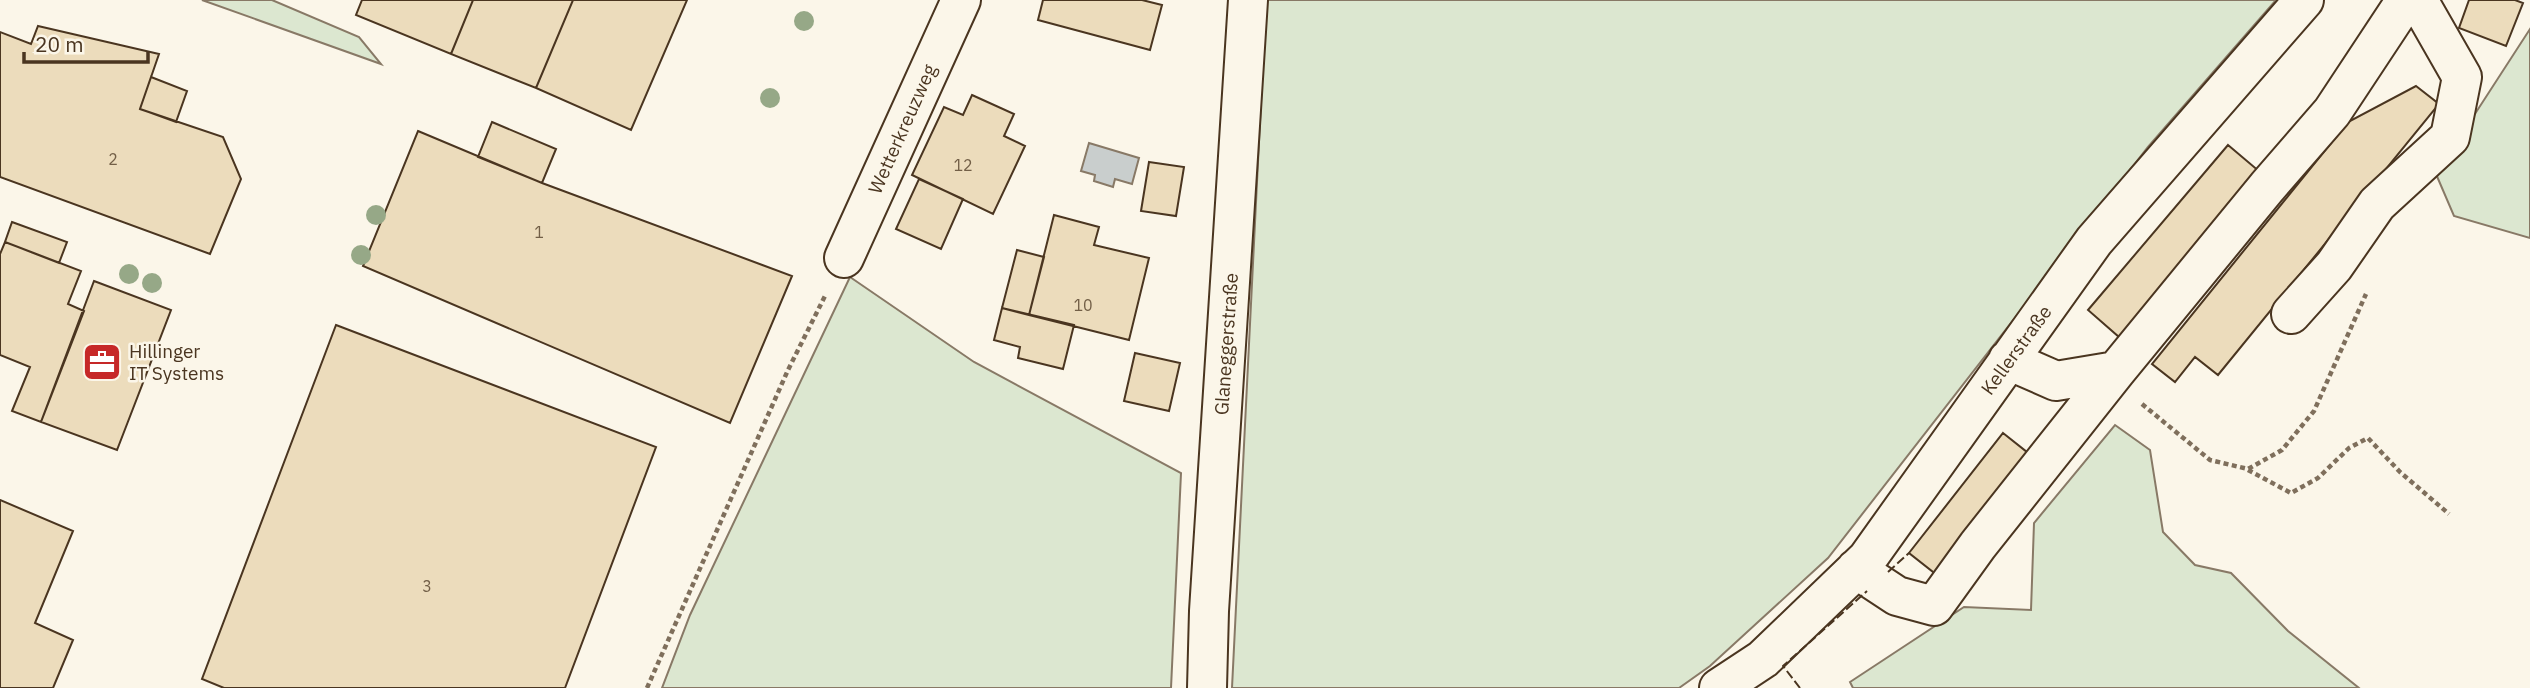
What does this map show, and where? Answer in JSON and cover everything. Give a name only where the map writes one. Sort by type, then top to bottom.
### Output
[{"type":"street","name":"Wetterkreuzweg","points":[[844,258],[961,0]]},
{"type":"street","name":"Glaneggerstraße","points":[[1207,688],[1209,611],[1248,0]]},
{"type":"street","name":"Kellerstraße","points":[[1719,688],[1763,659],[1867,559],[2094,241],[2304,0]]},
{"type":"street","points":[[1856,569],[1897,596],[1934,606],[1978,545],[2116,371],[2332,112],[2406,0]]},
{"type":"street","points":[[2291,314],[2334,266],[2377,204],[2450,137],[2462,77],[2418,0]]},
{"type":"street","points":[[2008,359],[2056,381],[2116,371]]},
{"type":"path","points":[[647,688],[788,370],[844,258]]},
{"type":"path","points":[[2248,469],[2282,450],[2314,411],[2370,283]]},
{"type":"path","points":[[2116,371],[2133,397],[2162,418],[2210,460],[2248,469],[2291,493],[2318,478],[2349,448],[2368,438],[2400,472],[2449,514]]},
{"type":"green space","points":[[202,0],[272,0],[359,37],[381,64]]},
{"type":"green space","points":[[1266,0],[2276,0],[2148,147],[1828,558],[1710,666],[1679,688],[1232,688]]},
{"type":"green space","points":[[2530,29],[2530,238],[2454,216],[2436,174]]},
{"type":"green space","points":[[850,277],[974,362],[1181,473],[1171,688],[662,688],[690,615]]},
{"type":"green space","points":[[2115,425],[2150,450],[2163,532],[2195,565],[2231,573],[2288,631],[2359,688],[1853,688],[1850,682],[1964,607],[2031,610],[2034,523]]},
{"type":"shaded area","points":[[1089,143],[1139,158],[1132,184],[1115,179],[1113,187],[1094,181],[1095,175],[1081,171]]},
{"type":"building","points":[[362,0],[473,0],[451,54],[356,15]]},
{"type":"building","points":[[473,0],[573,0],[536,88],[451,54]]},
{"type":"building","points":[[573,0],[687,0],[631,130],[536,88]]},
{"type":"building","points":[[1043,0],[1142,0],[1162,5],[1150,50],[1038,20]]},
{"type":"building","points":[[2469,0],[2515,0],[2523,3],[2506,46],[2459,28]]},
{"type":"building","points":[[38,26],[159,54],[140,109],[223,137],[241,179],[210,254],[0,177],[0,32],[31,44]]},
{"type":"building","points":[[151,77],[187,91],[176,122],[140,109]]},
{"type":"building","points":[[2416,86],[2439,104],[2218,375],[2195,357],[2175,382],[2152,364],[2348,122]]},
{"type":"building","points":[[972,95],[1014,114],[1004,136],[1025,146],[993,214],[912,175],[944,107],[963,115]]},
{"type":"building","points":[[492,122],[556,149],[542,183],[478,157]]},
{"type":"building","points":[[418,131],[542,183],[792,276],[730,423],[363,266]]},
{"type":"building","points":[[2228,145],[2260,172],[2119,337],[2088,310]]},
{"type":"building","points":[[1149,162],[1184,167],[1176,216],[1141,211]]},
{"type":"building","points":[[919,179],[963,199],[941,249],[896,229]]},
{"type":"building","points":[[1054,215],[1099,227],[1094,245],[1149,258],[1129,340],[1029,315]]},
{"type":"building","points":[[12,222],[67,242],[59,263],[5,242]]},
{"type":"building","points":[[5,242],[81,271],[68,304],[84,311],[41,422],[12,411],[30,367],[0,355],[0,254]]},
{"type":"building","points":[[1017,250],[1044,257],[1029,315],[1002,308]]},
{"type":"building","points":[[94,281],[171,310],[117,450],[41,422]]},
{"type":"building","points":[[1002,308],[1074,325],[1063,369],[1018,358],[1020,347],[994,340]]},
{"type":"building","points":[[336,325],[656,447],[565,688],[224,688],[202,679]]},
{"type":"building","points":[[1135,353],[1180,363],[1169,411],[1124,401]]},
{"type":"building","points":[[2003,433],[2037,460],[1942,579],[1909,553]]},
{"type":"building","points":[[0,500],[73,531],[35,623],[73,640],[53,688],[0,688]]},
{"type":"fence","points":[[1888,572],[1909,553]]},
{"type":"fence","points":[[1800,688],[1783,666],[1867,591]]},
{"type":"place","name":"Hillinger IT Systems","points":[[102,362]]}]
